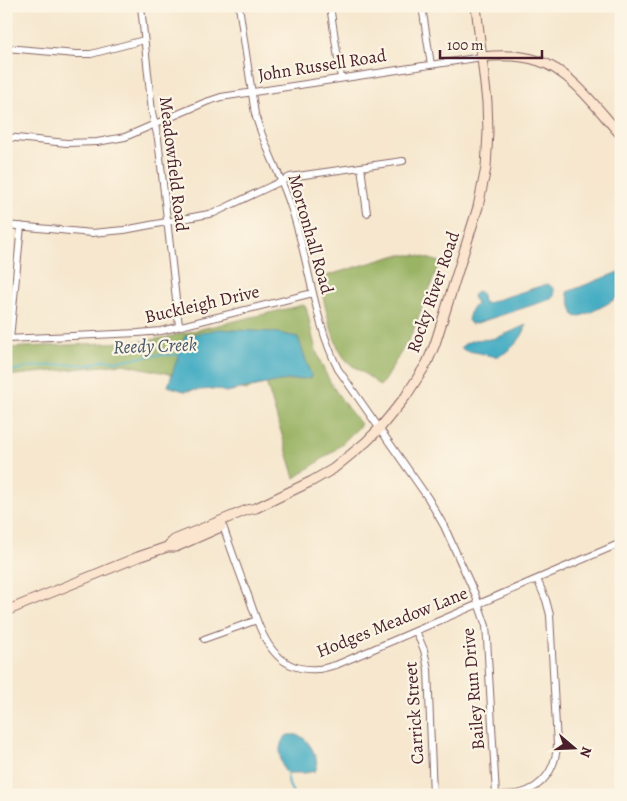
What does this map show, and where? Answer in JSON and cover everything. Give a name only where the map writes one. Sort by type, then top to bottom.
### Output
[{"type":"street","name":"Meadowfield Road","points":[[141,6],[179,326]]},
{"type":"street","name":"Mortonhall Road","points":[[239,6],[255,114],[292,208],[327,347],[335,362],[380,428]]},
{"type":"street","points":[[330,6],[341,78]]},
{"type":"street","points":[[422,6],[431,65]]},
{"type":"street","name":"Rocky River Road","points":[[167,547],[174,540],[246,510],[256,508],[333,469],[380,428],[414,386],[435,344],[483,188],[488,150],[488,102],[476,6]]},
{"type":"street","points":[[6,48],[92,54],[144,40]]},
{"type":"street","name":"John Russell Road","points":[[6,137],[67,143],[96,142],[124,137],[154,123],[221,97],[482,57],[506,55],[540,61],[550,66],[575,85],[621,135]]},
{"type":"street","points":[[6,225],[92,233],[124,230],[214,213],[290,177],[404,161]]},
{"type":"street","points":[[361,167],[367,213]]},
{"type":"street","points":[[8,339],[21,226]]},
{"type":"street","name":"Buckleigh Drive","points":[[8,339],[161,331],[313,293]]},
{"type":"street","name":"Bailey Run Drive","points":[[380,428],[426,494],[444,526],[475,594],[486,626],[496,795]]},
{"type":"street","name":"Rocky River Road","points":[[6,611],[167,547],[176,547],[247,516],[256,508]]},
{"type":"street","name":"Hodges Meadow Lane","points":[[223,526],[256,620],[271,649],[286,662],[297,667],[317,670],[336,665],[621,543]]},
{"type":"street","points":[[501,795],[521,793],[537,786],[550,773],[556,757],[557,745],[550,615],[538,579]]},
{"type":"street","points":[[204,639],[256,620]]},
{"type":"street","name":"Carrick Street","points":[[416,631],[424,650],[428,669],[433,795]]},
{"type":"green space","points":[[397,255],[416,255],[440,262],[412,334],[379,386],[348,362],[337,346],[329,323],[319,278]]},
{"type":"green space","points":[[303,305],[306,307],[315,347],[325,372],[342,400],[361,424],[335,450],[295,478],[266,382],[247,390],[123,364],[6,376],[6,348],[146,341]]},
{"type":"water","points":[[621,271],[621,295],[587,314],[576,317],[567,292]]},
{"type":"water","points":[[547,284],[554,291],[554,297],[551,299],[477,323],[471,324],[468,320],[471,309],[476,305],[473,296],[476,292],[479,291],[483,302],[487,303]]},
{"type":"water","points":[[526,325],[523,334],[516,344],[498,356],[467,351],[461,347],[471,341],[499,337]]},
{"type":"water","points":[[219,329],[273,332],[298,337],[312,378],[280,381],[226,392],[216,389],[184,391],[168,386],[185,336]]},
{"type":"water","points":[[288,735],[298,735],[307,742],[316,757],[315,771],[287,773],[284,770],[280,751],[282,741]]},
{"type":"waterway","name":"Reedy Creek","points":[[6,372],[30,367],[72,364],[89,365],[104,360],[116,361],[158,355],[179,355]]},
{"type":"waterway","points":[[287,773],[289,785],[294,795]]}]
